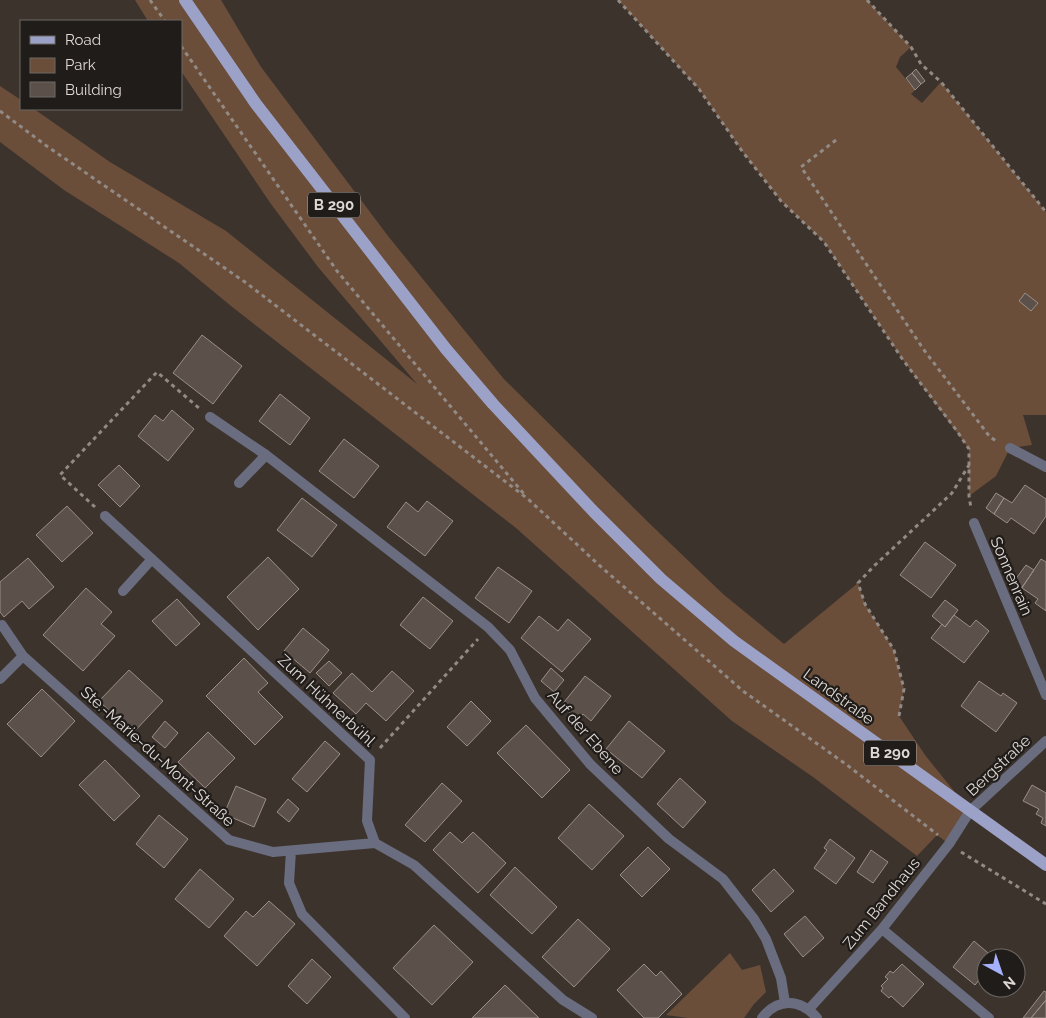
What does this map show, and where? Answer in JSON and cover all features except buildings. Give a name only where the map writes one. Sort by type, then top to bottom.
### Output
[{"type":"main road","name":"Landstraße","points":[[185,0],[256,104],[446,350],[493,404],[594,512],[661,578],[734,641],[1046,865]]},
{"type":"street","name":"Auf der Ebene","points":[[210,417],[266,455],[488,627],[510,650],[535,698],[590,764],[669,839],[723,879],[754,919],[766,939],[781,978],[785,1003]]},
{"type":"street","points":[[1010,448],[1046,467]]},
{"type":"street","points":[[239,483],[266,455]]},
{"type":"street","name":"Zum Hühnerbühl","points":[[105,516],[370,760],[367,821],[375,843]]},
{"type":"street","name":"Sonnenrain","points":[[974,523],[1046,695]]},
{"type":"street","points":[[123,591],[152,559]]},
{"type":"street","name":"Ste.-Marie-du-Mont-Straße","points":[[2,625],[23,656],[228,840],[273,852],[375,843]]},
{"type":"street","points":[[0,679],[23,656]]},
{"type":"street","name":"Bergstraße","points":[[970,811],[1046,741]]},
{"type":"street","name":"Zum Bandhaus","points":[[809,1009],[882,929],[949,844],[970,811]]},
{"type":"street","points":[[375,843],[414,865],[563,1000],[592,1018]]},
{"type":"street","points":[[291,851],[290,883],[302,914],[405,1018]]},
{"type":"street","points":[[882,929],[989,1018]]},
{"type":"street","points":[[762,1018],[769,1010],[785,1003],[793,1003],[809,1009],[817,1018]]},
{"type":"path","points":[[150,0],[163,20]]},
{"type":"path","points":[[618,0],[699,88],[742,151],[781,201],[824,242],[902,360],[969,449],[969,496],[974,523]]},
{"type":"path","points":[[867,0],[911,47],[921,64],[942,82],[1046,212]]},
{"type":"path","points":[[182,47],[338,271],[528,499]]},
{"type":"path","points":[[0,111],[56,152],[245,282],[528,499],[599,566],[743,691],[847,765],[949,844],[1046,904]]},
{"type":"path","points":[[836,140],[801,167],[924,350],[990,437],[1010,448]]},
{"type":"path","points":[[105,516],[60,474],[157,372],[210,417]]},
{"type":"path","points":[[899,716],[904,689],[894,650],[865,604],[858,583],[952,493],[969,464]]},
{"type":"path","points":[[370,760],[488,627]]},
{"type":"green space","points":[[135,0],[221,0],[261,67],[388,236],[503,378],[723,594],[784,644],[858,583],[865,604],[894,650],[904,689],[899,716],[925,755],[970,811],[949,844],[937,835],[917,856],[813,777],[732,721],[516,528],[231,306],[179,263],[64,190],[0,142],[0,86],[20,99],[20,110],[35,110],[110,162],[226,231],[417,384],[318,267],[271,204],[182,72],[182,20],[147,20]]},
{"type":"green space","points":[[618,0],[867,0],[911,47],[900,57],[896,67],[915,90],[911,94],[922,103],[941,82],[1046,212],[1046,415],[1023,415],[1032,445],[1010,448],[996,476],[969,496],[969,449],[903,360],[824,242],[781,201],[742,151],[699,89]]},
{"type":"green space","points":[[730,953],[742,970],[760,965],[766,992],[744,1018],[688,1018],[666,1015]]}]
